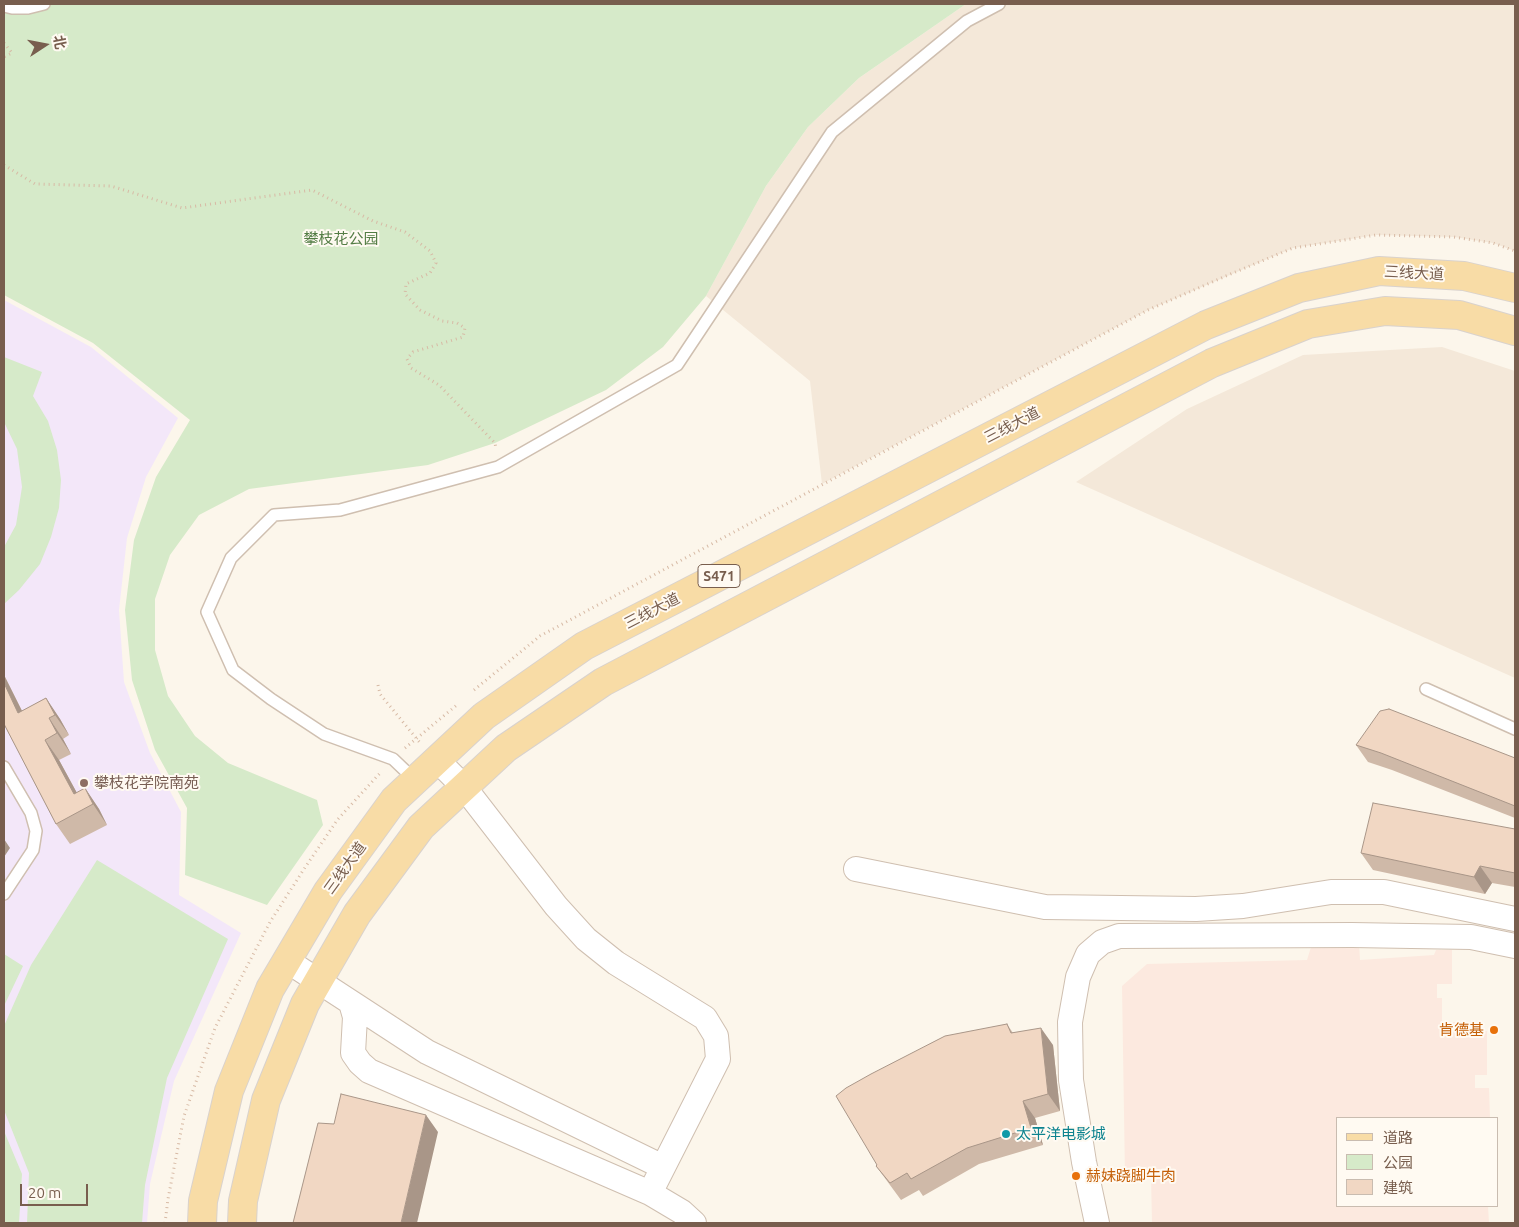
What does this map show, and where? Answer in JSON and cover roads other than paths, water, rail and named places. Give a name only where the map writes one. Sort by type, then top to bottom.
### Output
[{"type":"main road","name":"三线大道","points":[[202,1223],[203,1201],[229,1091],[270,989],[286,960],[328,891],[394,800],[484,716],[584,646],[1206,325],[1299,288],[1379,270],[1464,276],[1515,288]]},
{"type":"main road","name":"S471","points":[[242,1223],[244,1201],[266,1100],[305,1004],[357,914],[420,827],[506,748],[603,682],[1212,363],[1308,324],[1385,311],[1459,315],[1515,331]]},
{"type":"street","points":[[437,760],[464,786],[556,906],[586,938],[616,963],[705,1018],[716,1036],[718,1059],[650,1193]]},
{"type":"street","points":[[856,869],[1045,908],[1196,909],[1243,906],[1330,892],[1384,892],[1515,919]]},
{"type":"street","points":[[1097,1223],[1084,1162],[1071,1080],[1070,1022],[1078,977],[1088,954],[1102,942],[1119,936],[1352,935],[1472,937],[1515,946]]},
{"type":"street","points":[[286,960],[426,1052],[664,1166]]},
{"type":"street","points":[[351,1003],[355,1017],[352,1040],[353,1053],[369,1071],[650,1193],[682,1212],[694,1223]]},
{"type":"lane","points":[[4,6],[28,8],[44,4]]},
{"type":"lane","points":[[415,780],[393,760],[324,734],[271,699],[233,670],[207,612],[231,558],[274,515],[340,510],[498,467],[677,365],[832,132],[968,21],[999,4]]},
{"type":"lane","points":[[1426,689],[1515,729]]},
{"type":"lane","points":[[4,767],[31,813],[36,831],[33,850],[4,894]]},
{"type":"place","name":"攀枝花学院南苑","points":[[84,783]]},
{"type":"place","name":"肯德基","points":[[1494,1030]]},
{"type":"place","name":"太平洋电影城","points":[[1006,1134]]},
{"type":"place","name":"赫妹跷脚牛肉","points":[[1076,1176]]},
{"type":"park label","name":"攀枝花公园","points":[[341,239]]}]
